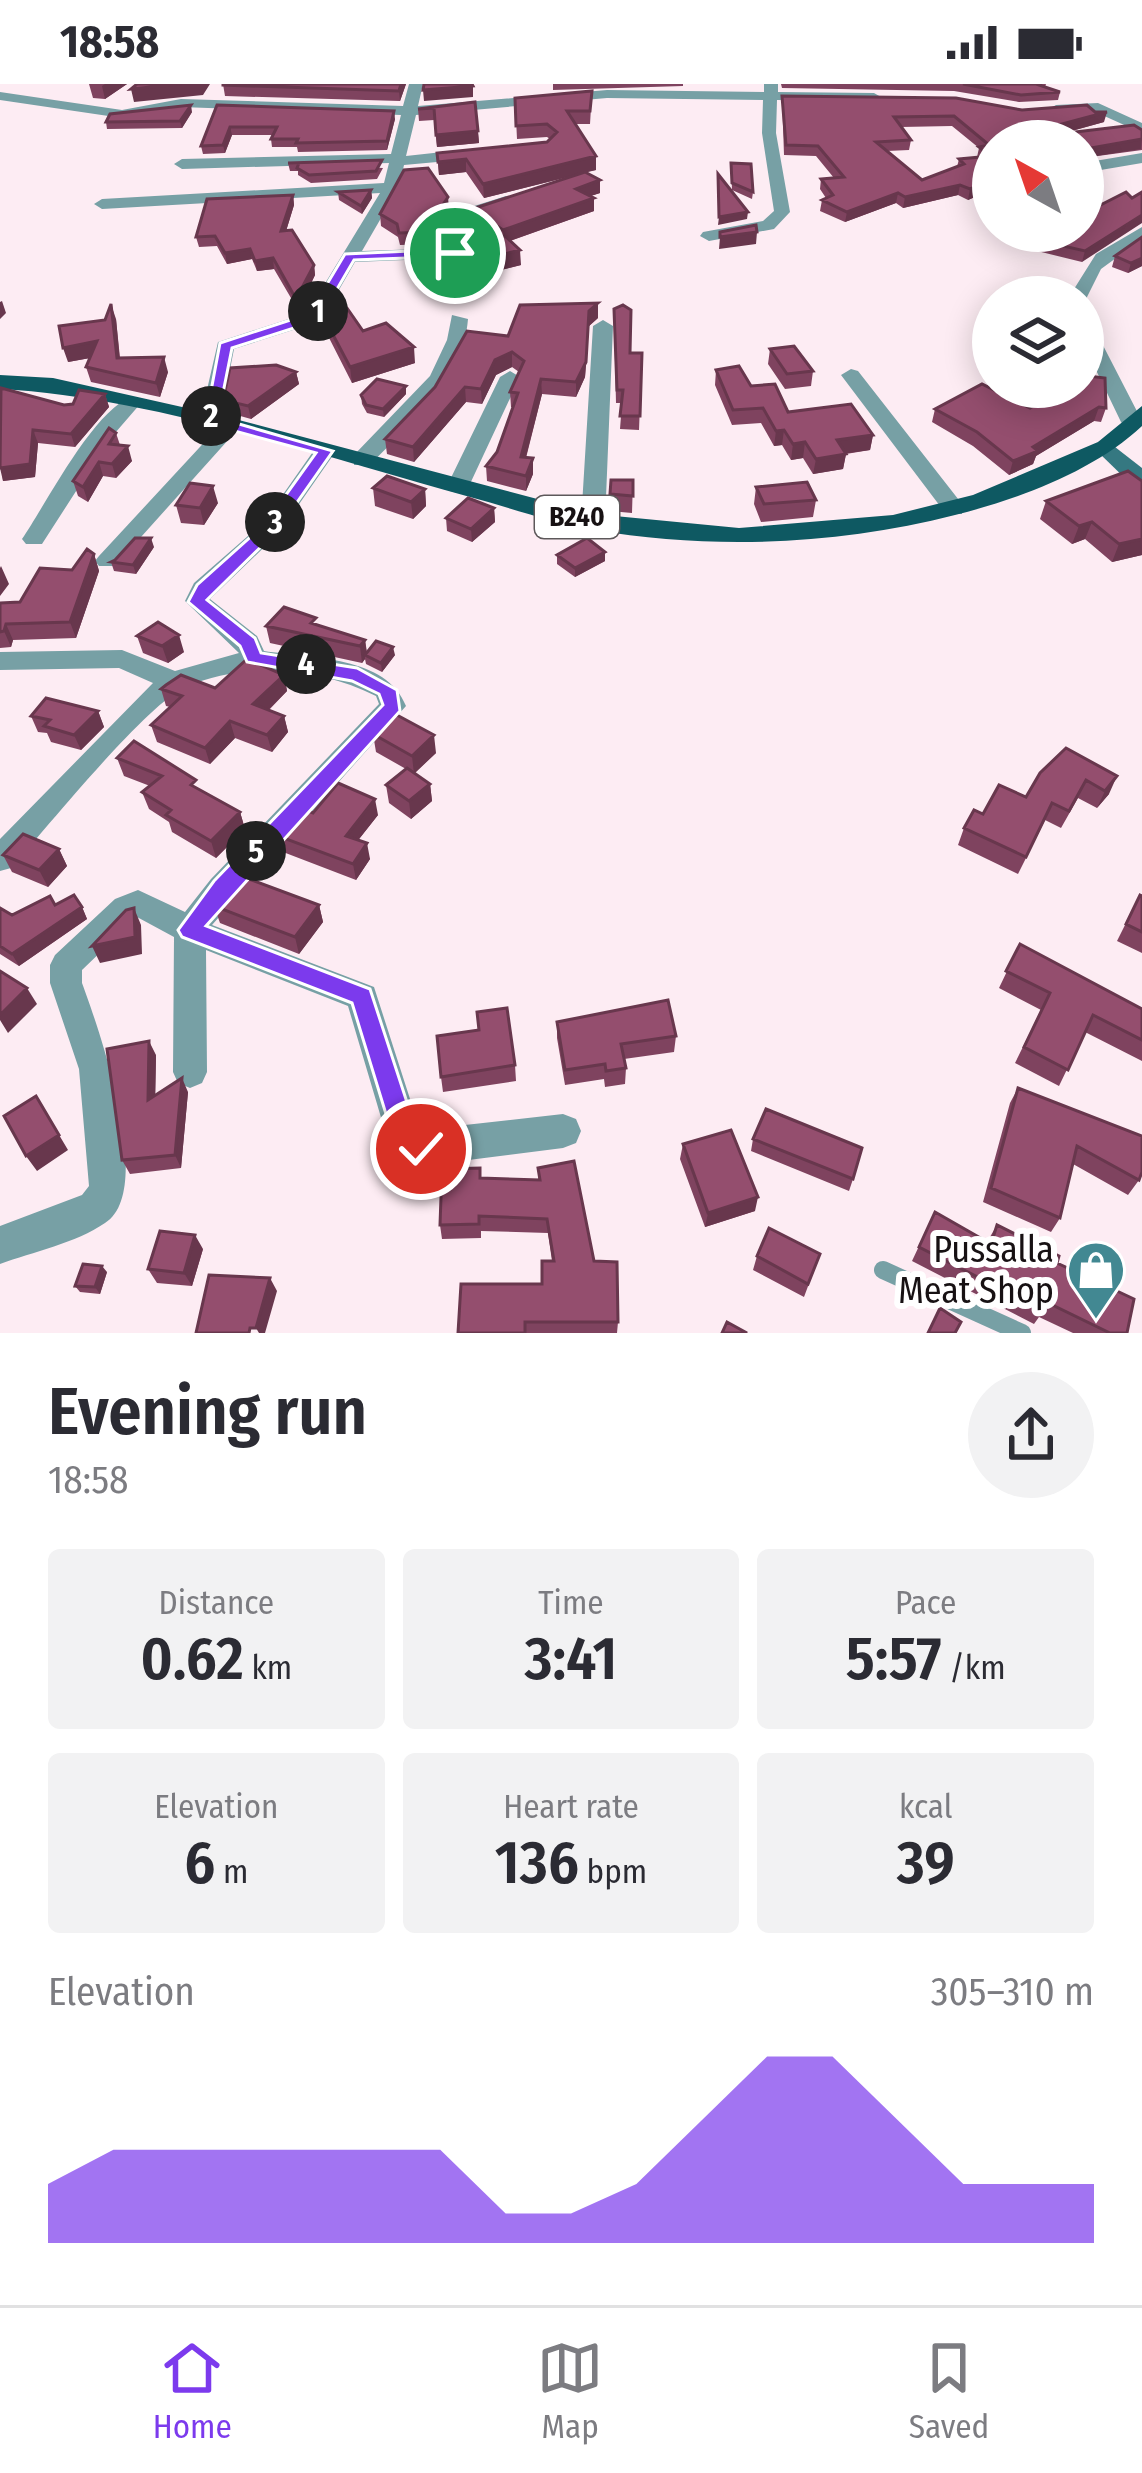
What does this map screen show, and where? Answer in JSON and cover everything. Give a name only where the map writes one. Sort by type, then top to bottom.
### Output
[{"type":"main road","name":"B240","points":[[0,382],[52,386],[220,422],[593,522],[739,536],[893,523],[982,501],[1106,447],[1137,418]]},
{"type":"street","points":[[0,93],[14,84]]},
{"type":"street","points":[[107,561],[220,422],[225,346],[314,317],[391,187],[416,84]]},
{"type":"street","points":[[0,93],[122,114],[182,103],[413,111],[688,91],[831,90],[892,98]]},
{"type":"street","points":[[1068,90],[1137,126]]},
{"type":"street","points":[[709,236],[768,226],[782,212],[769,91]]},
{"type":"street","points":[[104,112],[130,93]]},
{"type":"street","points":[[1042,110],[1093,106]]},
{"type":"street","points":[[1112,129],[1137,126]]},
{"type":"street","points":[[182,164],[399,159],[482,152]]},
{"type":"street","points":[[1104,164],[1142,158]]},
{"type":"street","points":[[102,204],[391,187]]},
{"type":"street","points":[[350,257],[455,253],[475,244],[455,218],[459,214],[528,195]]},
{"type":"street","points":[[1086,276],[1114,246],[1142,232]]},
{"type":"street","points":[[362,460],[442,375],[460,340],[459,319]]},
{"type":"street","points":[[593,522],[602,459],[598,415],[603,326]]},
{"type":"street","points":[[1104,360],[1137,418]]},
{"type":"street","points":[[851,375],[954,509]]},
{"type":"street","points":[[458,486],[510,377]]},
{"type":"street","points":[[34,538],[101,436],[131,403]]},
{"type":"street","points":[[1106,447],[1142,481]]},
{"type":"street","points":[[254,658],[248,642],[197,602],[203,589],[271,528],[326,451]]},
{"type":"street","points":[[0,859],[135,714],[173,681],[254,658],[357,675],[387,690],[393,706],[222,888],[190,930],[190,1072]]},
{"type":"street","points":[[0,662],[122,659],[173,681]]},
{"type":"street","points":[[0,1245],[95,1209],[108,1191],[96,1069],[65,982],[66,965],[126,908],[138,904],[190,930],[362,997],[406,1141],[421,1149],[563,1131]]},
{"type":"lane","points":[[883,1270],[1022,1333]]},
{"type":"building","points":[[137,84],[181,84],[131,89]]},
{"type":"building","points":[[223,84],[401,84],[399,91]]},
{"type":"building","points":[[424,84],[472,84],[473,86],[423,90]]},
{"type":"building","points":[[963,84],[1042,84],[1060,92],[1021,95]]},
{"type":"building","points":[[592,91],[590,111],[567,111],[596,156],[483,184],[466,159],[438,162],[437,153],[547,142],[557,132],[547,124],[516,126],[515,98]]},
{"type":"building","points":[[782,96],[956,98],[1022,110],[1087,105],[1095,112],[1107,112],[1077,120],[972,120],[972,131],[954,116],[894,117],[911,140],[876,142],[922,180],[964,164],[959,159],[972,158],[972,188],[960,185],[905,197],[898,193],[847,212],[822,200],[833,195],[821,179],[844,177],[818,146],[786,145]]},
{"type":"building","points":[[475,102],[478,131],[436,135],[434,108],[418,109]]},
{"type":"building","points":[[191,105],[180,121],[106,122],[110,114]]},
{"type":"building","points":[[217,105],[394,111],[387,141],[296,143],[298,139],[271,139],[277,127],[230,127],[223,145],[201,146]]},
{"type":"building","points":[[1134,125],[1142,130],[1142,139],[1104,146],[1104,129]]},
{"type":"building","points":[[382,160],[376,171],[309,175],[297,168],[299,163],[288,163]]},
{"type":"building","points":[[731,163],[751,164],[753,192],[732,183]]},
{"type":"building","points":[[428,168],[448,197],[442,206],[446,214],[427,220],[429,232],[399,233],[397,224],[380,214],[404,170]]},
{"type":"building","points":[[585,172],[600,180],[576,189],[594,198],[503,230],[472,209]]},
{"type":"building","points":[[718,174],[748,212],[719,217]]},
{"type":"building","points":[[371,190],[361,206],[338,192]]},
{"type":"building","points":[[1126,192],[1132,198],[1142,192],[1142,215],[1104,239],[1104,203]]},
{"type":"building","points":[[293,195],[281,231],[292,230],[314,265],[296,299],[273,258],[255,261],[250,249],[225,253],[215,236],[196,237],[207,199]]},
{"type":"building","points":[[756,225],[757,232],[720,237],[720,232]]},
{"type":"building","points":[[505,236],[520,250],[493,257],[477,242]]},
{"type":"building","points":[[1142,237],[1142,258],[1131,263],[1115,256]]},
{"type":"building","points":[[598,303],[589,311],[586,362],[576,382],[541,379],[521,457],[533,458],[526,476],[486,466],[497,452],[518,393],[510,392],[524,361],[512,352],[495,360],[481,389],[465,387],[413,447],[385,439],[435,387],[467,331],[508,336],[520,305]]},
{"type":"building","points":[[111,304],[117,358],[164,357],[156,383],[86,367],[97,341],[63,348],[59,326],[105,320]]},
{"type":"building","points":[[623,305],[631,310],[630,353],[642,353],[640,416],[620,416],[623,390],[617,390],[614,309]]},
{"type":"building","points":[[347,308],[363,331],[386,323],[414,347],[350,367],[321,312]]},
{"type":"building","points":[[794,346],[813,371],[787,374],[770,349]]},
{"type":"building","points":[[276,365],[296,372],[248,406],[223,400],[230,368]]},
{"type":"building","points":[[739,366],[751,386],[775,384],[788,412],[851,404],[873,435],[837,440],[846,454],[816,459],[805,442],[793,444],[784,430],[776,431],[763,408],[733,410],[716,370]]},
{"type":"building","points":[[377,379],[406,386],[383,409],[366,405],[361,395]]},
{"type":"building","points":[[1,388],[64,405],[73,404],[79,390],[105,394],[71,434],[33,430],[30,464],[0,468]]},
{"type":"building","points":[[972,389],[972,408],[1097,408],[1033,447],[1038,451],[1013,461],[977,432],[935,409]]},
{"type":"building","points":[[109,428],[116,433],[109,444],[128,446],[112,464],[99,462],[83,487],[73,481]]},
{"type":"building","points":[[1128,471],[1142,481],[1142,539],[1119,544],[1092,522],[1079,526],[1046,501]]},
{"type":"building","points":[[387,476],[425,489],[411,502],[373,488]]},
{"type":"building","points":[[611,480],[633,480],[633,496],[610,494]]},
{"type":"building","points":[[807,482],[816,500],[764,504],[756,487]]},
{"type":"building","points":[[190,483],[213,486],[200,508],[176,505]]},
{"type":"building","points":[[468,498],[494,508],[471,529],[446,518]]},
{"type":"building","points":[[135,538],[151,538],[133,565],[111,562],[115,560]]},
{"type":"building","points":[[587,538],[605,552],[575,568],[557,555]]},
{"type":"building","points":[[87,549],[94,554],[70,622],[6,624],[0,632],[0,603],[20,602],[40,568],[72,570]]},
{"type":"building","points":[[284,607],[316,618],[311,623],[365,640],[360,646],[266,626]]},
{"type":"building","points":[[158,622],[179,635],[162,646],[137,636]]},
{"type":"building","points":[[376,641],[393,647],[381,663],[365,655]]},
{"type":"building","points":[[247,659],[284,675],[253,704],[284,716],[267,735],[230,721],[205,748],[151,725],[182,696],[161,689],[166,685],[181,675],[215,688]]},
{"type":"building","points":[[46,698],[98,711],[74,735],[44,726],[50,720],[31,716]]},
{"type":"building","points":[[395,714],[434,735],[412,756],[373,734]]},
{"type":"building","points":[[134,741],[196,780],[191,785],[240,812],[211,841],[166,815],[171,810],[142,792],[162,776],[117,758]]},
{"type":"building","points":[[1066,748],[1117,776],[1105,791],[1086,780],[1069,811],[1052,803],[1026,857],[964,828],[974,810],[983,814],[999,785],[1026,797],[1040,773]]},
{"type":"building","points":[[407,768],[430,784],[409,801],[386,785]]},
{"type":"building","points":[[338,783],[375,799],[346,836],[367,843],[353,864],[278,836],[303,809],[313,813]]},
{"type":"building","points":[[23,834],[59,849],[39,870],[3,855]]},
{"type":"building","points":[[241,876],[319,905],[295,937],[214,906]]},
{"type":"building","points":[[74,895],[82,907],[12,954],[0,946],[0,908],[12,915],[50,896],[55,905]]},
{"type":"building","points":[[1142,896],[1142,932],[1126,924]]},
{"type":"building","points":[[134,908],[135,937],[92,946],[126,910]]},
{"type":"building","points":[[1020,944],[1142,1009],[1142,1040],[1093,1015],[1068,1070],[1024,1047],[1050,993],[1006,971]]},
{"type":"building","points":[[0,971],[27,988],[0,1015]]},
{"type":"building","points":[[668,1000],[676,1036],[621,1044],[626,1068],[606,1071],[605,1064],[565,1070],[557,1022]]},
{"type":"building","points":[[507,1008],[515,1065],[441,1077],[437,1036],[479,1030],[477,1012]]},
{"type":"building","points":[[149,1041],[148,1100],[182,1078],[175,1155],[122,1160],[107,1049]]},
{"type":"building","points":[[1018,1088],[1142,1136],[1139,1180],[1077,1146],[1060,1218],[991,1188]]},
{"type":"building","points":[[36,1096],[59,1135],[26,1156],[4,1116]]},
{"type":"building","points":[[766,1109],[862,1148],[853,1179],[753,1139]]},
{"type":"building","points":[[731,1130],[758,1197],[708,1213],[683,1144]]},
{"type":"building","points":[[574,1161],[594,1261],[617,1262],[618,1322],[525,1322],[525,1333],[458,1333],[461,1284],[542,1284],[542,1261],[554,1261],[547,1219],[479,1216],[479,1224],[440,1225],[442,1169],[480,1168],[480,1178],[540,1180],[538,1168]]},
{"type":"building","points":[[935,1212],[991,1244],[997,1225],[1059,1256],[1057,1263],[1134,1299],[1127,1333],[1110,1333],[1046,1302],[1044,1311],[919,1247]]},
{"type":"building","points":[[769,1228],[820,1254],[808,1284],[757,1256]]},
{"type":"building","points":[[160,1231],[195,1235],[184,1273],[148,1269]]},
{"type":"building","points":[[83,1264],[102,1266],[95,1287],[75,1286]]},
{"type":"building","points":[[209,1275],[270,1278],[256,1328],[249,1333],[196,1333]]},
{"type":"building","points":[[940,1308],[961,1322],[955,1333],[928,1333]]},
{"type":"building","points":[[727,1322],[747,1333],[722,1333]]},
{"type":"place","name":"Pussalla Meat Shop","points":[[1096,1321]]},
{"type":"route","points":[[421,1149],[406,1141],[362,997],[190,930],[222,888],[393,706],[387,690],[357,675],[254,658],[248,642],[197,602],[203,589],[271,528],[326,451],[210,420],[225,346],[314,317],[350,257],[455,253]]}]
